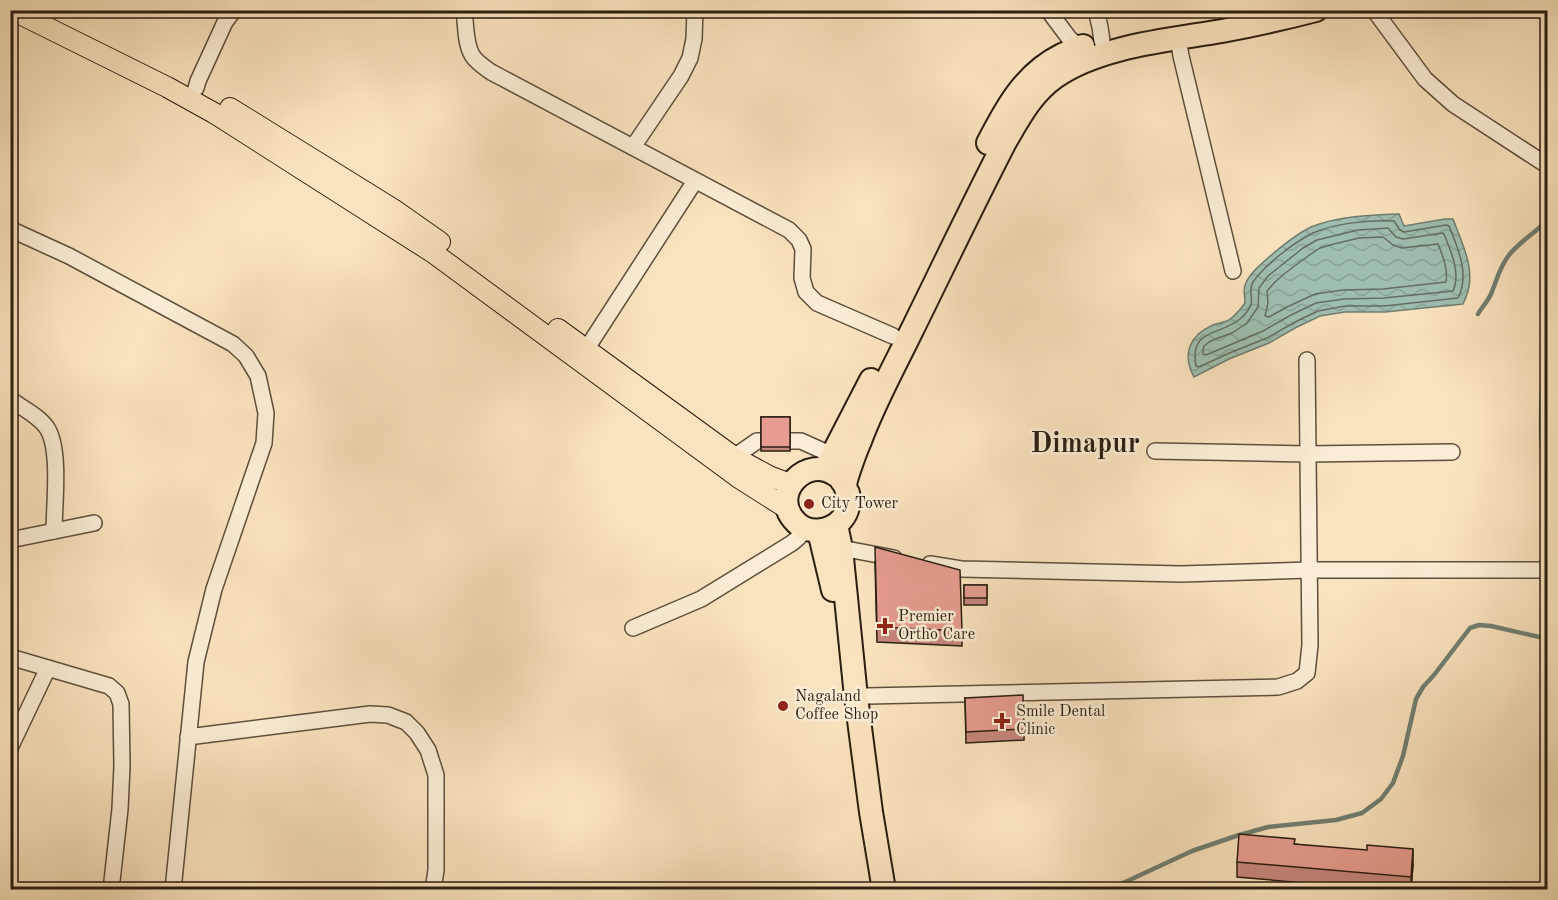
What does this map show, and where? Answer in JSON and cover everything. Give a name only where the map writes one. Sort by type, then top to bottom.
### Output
[{"type":"highway","points":[[884,890],[856,697],[841,548],[820,528],[794,521],[786,501],[790,484],[799,474],[828,462],[1008,105],[1033,74],[1079,47],[1253,10]]},
{"type":"highway","points":[[845,485],[878,397],[1005,142],[1023,111],[1037,93],[1054,78],[1074,66],[1104,54],[1316,10]]},
{"type":"highway","points":[[820,528],[844,517],[848,507],[849,496],[845,485],[828,462]]},
{"type":"highway","points":[[820,528],[833,589],[841,673],[869,890]]},
{"type":"main road","points":[[12,10],[167,87],[377,216],[432,252],[739,478],[788,509]]},
{"type":"main road","points":[[41,10],[196,88],[393,209],[734,457],[769,476],[790,484]]},
{"type":"street","points":[[196,88],[225,22],[234,10]]},
{"type":"street","points":[[464,10],[469,47],[472,56],[480,64],[491,72],[789,230],[799,240],[803,249],[802,278],[806,292],[817,303],[893,336]]},
{"type":"street","points":[[633,147],[681,76],[690,58],[694,39],[695,10]]},
{"type":"street","points":[[1048,10],[1069,38],[1079,47]]},
{"type":"street","points":[[1096,10],[1102,41]]},
{"type":"street","points":[[1374,10],[1425,79],[1453,104],[1548,166]]},
{"type":"street","points":[[1178,38],[1180,56],[1233,271]]},
{"type":"street","points":[[585,349],[695,181]]},
{"type":"street","points":[[10,229],[69,255],[233,344],[246,356],[258,376],[266,413],[264,443],[214,589],[196,662],[173,890]]},
{"type":"street","points":[[856,697],[1278,687],[1297,681],[1307,673],[1310,645],[1307,360]]},
{"type":"street","points":[[10,399],[38,419],[47,428],[51,437],[55,466],[54,531]]},
{"type":"street","points":[[734,457],[757,441],[801,441],[828,462]]},
{"type":"street","points":[[1155,452],[1308,454],[1452,452]]},
{"type":"street","points":[[10,540],[94,523]]},
{"type":"street","points":[[633,628],[701,599],[798,538],[820,528]]},
{"type":"street","points":[[841,548],[961,569],[984,570],[1181,574],[1309,570],[1548,570]]},
{"type":"street","points":[[10,657],[110,686],[117,693],[121,704],[122,777],[111,890]]},
{"type":"street","points":[[10,748],[48,668]]},
{"type":"street","points":[[188,737],[370,714],[388,715],[406,722],[417,733],[428,750],[436,775],[434,890]]},
{"type":"water","points":[[1399,214],[1404,226],[1453,219],[1466,254],[1470,273],[1468,291],[1463,304],[1385,312],[1345,312],[1320,316],[1269,343],[1229,359],[1194,377],[1190,369],[1188,354],[1197,335],[1213,325],[1229,320],[1238,312],[1245,303],[1244,287],[1249,277],[1284,245],[1305,230],[1332,220]]},
{"type":"water","points":[[1548,375],[1547,479],[1541,456],[1540,429],[1541,377]]},
{"type":"building","points":[[761,417],[790,417],[790,447],[761,447]]},
{"type":"building","points":[[875,547],[960,570],[962,631],[877,627]]},
{"type":"building","points":[[964,585],[987,585],[987,598],[964,598]]},
{"type":"building","points":[[1023,695],[1024,729],[966,732],[965,698]]},
{"type":"building","points":[[1239,834],[1295,839],[1294,844],[1367,850],[1367,845],[1413,849],[1411,877],[1237,862]]},
{"type":"building","points":[[1504,882],[1534,890],[1502,890]]},
{"type":"waterway","points":[[1478,314],[1490,297],[1500,269],[1509,255],[1548,219]]},
{"type":"waterway","points":[[1108,890],[1192,851],[1236,836],[1268,827],[1336,820],[1362,813],[1381,799],[1393,783],[1403,756],[1416,699],[1470,628],[1479,625],[1491,626],[1548,639]]},
{"type":"place","name":"City Tower","points":[[809,504]]},
{"type":"place","name":"Premier Ortho Care","points":[[885,626]]},
{"type":"place","name":"Nagaland Coffee Shop","points":[[783,706]]},
{"type":"place","name":"Smile Dental Clinic","points":[[1002,721]]},
{"type":"district","name":"Dimapur","points":[[1085,445]]}]
